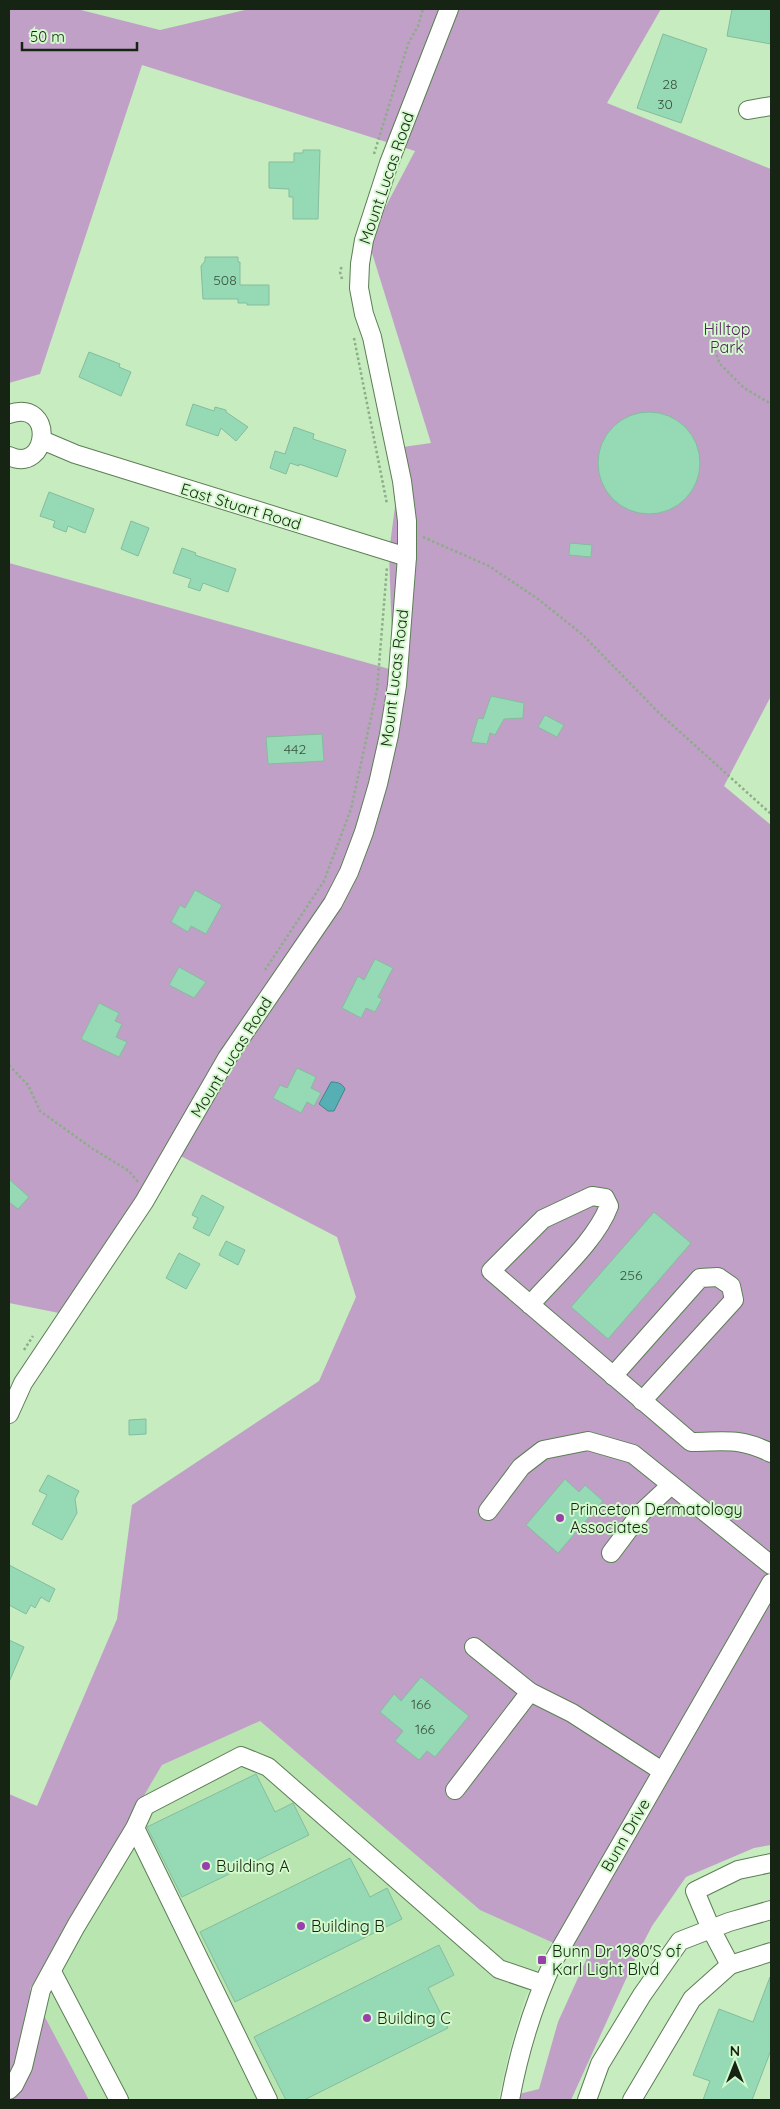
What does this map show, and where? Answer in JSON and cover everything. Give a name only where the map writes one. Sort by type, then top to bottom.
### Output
[{"type":"street","name":"Mount Lucas Road","points":[[9,1414],[23,1383],[144,1202],[227,1058],[333,903],[349,872],[364,832],[378,784],[389,735],[397,685],[407,557],[407,521],[402,481],[372,338],[364,314],[360,288],[360,264],[364,240],[388,163],[449,9]]},
{"type":"street","points":[[748,110],[771,106]]},
{"type":"street","points":[[9,414],[22,412],[36,419],[40,425],[42,440],[39,448],[27,458],[20,459],[9,456]]},
{"type":"street","name":"East Stuart Road","points":[[42,440],[75,454],[407,557]]},
{"type":"street","points":[[530,1305],[588,1241],[605,1217],[609,1206],[605,1198],[592,1196],[543,1219],[491,1271],[530,1305],[642,1401],[691,1442],[734,1440],[753,1444],[771,1453]]},
{"type":"street","points":[[613,1376],[700,1278],[718,1277],[731,1286],[734,1300],[642,1401]]},
{"type":"street","points":[[488,1510],[521,1468],[543,1450],[588,1441],[633,1454],[771,1565]]},
{"type":"street","points":[[612,1553],[642,1513],[671,1485]]},
{"type":"street","name":"Bunn Drive","points":[[510,2100],[524,2037],[543,1984],[570,1928],[771,1583]]},
{"type":"street","points":[[474,1647],[530,1692],[572,1713],[662,1771]]},
{"type":"street","points":[[455,1790],[530,1692]]},
{"type":"street","points":[[9,2090],[14,2085],[23,2067],[41,1990],[76,1926],[135,1828],[145,1806],[241,1756],[268,1767],[499,1969],[543,1984]]},
{"type":"street","points":[[135,1828],[268,2100]]},
{"type":"street","points":[[730,1965],[711,1929],[695,1891],[738,1870],[771,1863]]},
{"type":"street","points":[[587,2100],[600,2064],[642,1995],[680,1941],[771,1910]]},
{"type":"street","points":[[632,2100],[692,1999],[730,1965],[771,1952]]},
{"type":"street","points":[[52,1972],[119,2100]]},
{"type":"path","points":[[372,158],[408,44],[418,26],[423,9]]},
{"type":"path","points":[[343,262],[340,272],[344,287]]},
{"type":"path","points":[[352,332],[387,506]]},
{"type":"path","points":[[711,341],[720,364],[744,388],[771,404]]},
{"type":"path","points":[[419,537],[426,537],[489,566],[538,599],[583,634],[659,713],[771,814]]},
{"type":"path","points":[[264,973],[324,881],[351,809],[377,690],[388,552]]},
{"type":"path","points":[[9,1065],[28,1084],[40,1111],[93,1149],[129,1171],[138,1182],[133,1190]]},
{"type":"path","points":[[22,1353],[38,1329]]},
{"type":"shaded area","points":[[260,1721],[480,1910],[552,1941],[539,1965],[524,2001],[509,2052],[498,2100],[89,2100],[30,1989],[162,1765]]},
{"type":"green space","name":"Hilltop Park","points":[[9,9],[77,9],[160,30],[249,9],[661,9],[607,103],[771,169],[771,696],[724,786],[771,825],[771,1845],[754,1848],[686,1877],[652,1926],[636,1957],[571,2100],[495,2100],[539,2089],[558,2022],[587,1958],[480,1910],[260,1721],[162,1765],[30,1989],[89,2100],[9,2100],[9,1794],[37,1806],[117,1619],[132,1505],[319,1381],[356,1297],[337,1237],[175,1153],[69,1315],[9,1303],[9,563],[393,670],[389,552],[403,447],[431,443],[368,240],[415,151],[142,65],[40,374],[9,383]]},
{"type":"water","points":[[331,1082],[339,1083],[345,1089],[334,1111],[328,1111],[319,1104]]},
{"type":"building","points":[[732,9],[771,9],[771,44],[727,36]]},
{"type":"building","points":[[663,34],[707,49],[681,123],[637,108]]},
{"type":"building","points":[[303,150],[320,150],[318,219],[293,219],[293,197],[289,197],[289,189],[269,188],[269,162],[294,162],[294,153],[303,153]]},
{"type":"building","points":[[205,257],[238,257],[238,262],[240,262],[240,285],[269,285],[269,305],[247,305],[247,303],[238,303],[238,299],[203,299],[201,266],[205,261]]},
{"type":"building","points":[[89,352],[120,364],[119,367],[131,372],[121,396],[79,377]]},
{"type":"building","points":[[193,404],[214,411],[215,407],[226,410],[226,412],[248,427],[236,441],[221,428],[218,436],[186,425]]},
{"type":"building","points":[[649,412],[669,416],[685,427],[696,443],[700,463],[696,483],[685,499],[669,510],[649,514],[629,510],[613,499],[602,483],[598,463],[602,443],[613,427],[629,416]]},
{"type":"building","points":[[294,427],[314,434],[313,439],[346,450],[337,477],[299,464],[299,466],[290,463],[286,474],[270,468],[275,451],[285,454]]},
{"type":"building","points":[[49,492],[94,509],[85,533],[68,526],[66,532],[53,527],[55,521],[40,516]]},
{"type":"building","points":[[131,521],[149,528],[138,556],[121,549]]},
{"type":"building","points":[[570,543],[592,545],[591,557],[569,555]]},
{"type":"building","points":[[182,548],[196,553],[195,555],[236,569],[228,592],[203,583],[200,591],[188,587],[191,579],[173,573]]},
{"type":"building","points":[[491,696],[524,703],[523,718],[504,719],[495,735],[490,733],[487,744],[471,742],[478,718],[483,719]]},
{"type":"building","points":[[545,715],[564,725],[557,737],[538,727]]},
{"type":"building","points":[[322,734],[324,761],[268,764],[266,737]]},
{"type":"building","points":[[195,890],[222,905],[206,934],[191,926],[188,932],[171,922],[180,905],[185,908]]},
{"type":"building","points":[[375,959],[393,968],[378,997],[382,999],[375,1012],[366,1008],[361,1018],[342,1008],[358,976],[364,980]]},
{"type":"building","points":[[179,967],[206,982],[194,998],[169,985]]},
{"type":"building","points":[[99,1003],[119,1013],[115,1021],[122,1024],[116,1037],[127,1042],[119,1057],[81,1039]]},
{"type":"building","points":[[297,1068],[316,1077],[311,1088],[321,1093],[314,1106],[307,1102],[301,1113],[273,1098],[280,1085],[287,1088]]},
{"type":"building","points":[[9,1179],[29,1197],[18,1209],[9,1202]]},
{"type":"building","points":[[202,1195],[224,1207],[209,1236],[193,1228],[198,1218],[192,1215]]},
{"type":"building","points":[[654,1212],[691,1243],[608,1339],[571,1307]]},
{"type":"building","points":[[226,1241],[245,1250],[238,1265],[219,1255]]},
{"type":"building","points":[[179,1253],[200,1264],[186,1289],[166,1278]]},
{"type":"building","points":[[146,1419],[146,1434],[129,1435],[129,1420]]},
{"type":"building","points":[[48,1475],[79,1491],[75,1499],[77,1513],[62,1540],[32,1524],[47,1495],[39,1491]]},
{"type":"building","name":"Princeton Dermatology Associates","points":[[565,1479],[579,1492],[585,1485],[603,1501],[558,1553],[526,1525]]},
{"type":"building","points":[[9,1565],[55,1589],[49,1602],[41,1597],[35,1608],[31,1605],[26,1614],[9,1605]]},
{"type":"building","points":[[9,1640],[24,1647],[9,1682]]},
{"type":"building","points":[[421,1677],[469,1716],[435,1757],[427,1751],[419,1760],[395,1741],[403,1731],[380,1712],[394,1694],[401,1701]]},
{"type":"building","name":"Building A","points":[[256,1774],[275,1812],[293,1803],[309,1835],[182,1897],[147,1827]]},
{"type":"building","name":"Building B","points":[[350,1858],[370,1897],[387,1888],[402,1919],[235,2002],[200,1932]]},
{"type":"building","name":"Building C","points":[[439,1945],[454,1975],[428,1988],[448,2028],[304,2100],[286,2100],[254,2037]]},
{"type":"building","points":[[770,1977],[771,2050],[752,2100],[703,2100],[710,2081],[693,2075],[719,2009],[753,2022]]},
{"type":"place","name":"Princeton Dermatology Associates","points":[[560,1518]]},
{"type":"place","name":"Building A","points":[[206,1866]]},
{"type":"place","name":"Building B","points":[[301,1926]]},
{"type":"place","name":"Bunn Dr 1980'S of Karl Light Blvd","points":[[542,1960]]},
{"type":"place","name":"Building C","points":[[367,2018]]}]
